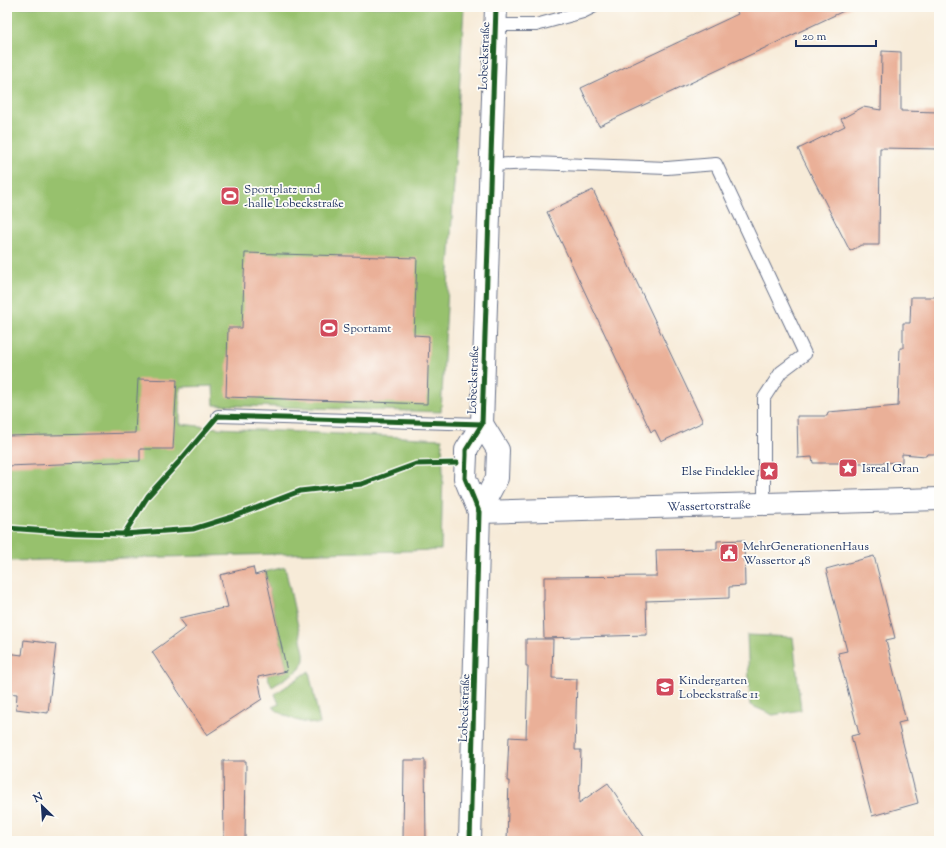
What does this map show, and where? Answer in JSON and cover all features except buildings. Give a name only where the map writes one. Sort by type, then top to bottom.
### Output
[{"type":"street","name":"Lobeckstraße","points":[[470,841],[479,512],[465,478],[466,450],[482,424],[495,16]]},
{"type":"street","name":"Lobeckstraße","points":[[479,512],[497,478],[498,450],[482,424]]},
{"type":"street","name":"Wassertorstraße","points":[[479,512],[939,499]]},
{"type":"lane","points":[[495,16],[536,25],[583,12],[593,7]]},
{"type":"lane","points":[[491,165],[532,163],[667,168],[716,164],[805,354],[781,372],[764,398],[764,504]]},
{"type":"lane","points":[[218,416],[482,424]]},
{"type":"green space","name":"Sportplatz und -halle Lobeckstraße","points":[[7,7],[464,7],[441,412],[214,405],[213,386],[180,387],[180,424],[218,428],[442,439],[443,472],[441,550],[7,561]]},
{"type":"green space","points":[[285,567],[304,653],[304,660],[300,669],[272,687],[267,675],[287,671],[265,572]]},
{"type":"green space","points":[[747,635],[793,637],[801,710],[773,715],[750,705]]},
{"type":"green space","points":[[309,671],[320,724],[295,720],[272,707],[279,704],[275,694]]},
{"type":"cycle path","points":[[470,841],[479,512],[465,478],[466,450],[482,424],[496,7]]},
{"type":"cycle path","points":[[124,534],[148,496],[218,416],[482,424]]},
{"type":"cycle path","points":[[7,528],[75,533],[124,534],[193,529],[235,516],[300,491],[362,484],[416,464],[457,463]]},
{"type":"place","name":"Sportplatz und -halle Lobeckstraße","points":[[230,196]]},
{"type":"place","name":"Sportamt","points":[[329,328]]},
{"type":"place","name":"Isreal Gran","points":[[848,468]]},
{"type":"place","name":"Else Findeklee","points":[[769,471]]},
{"type":"place","name":"MehrGenerationenHaus Wassertor 48","points":[[729,553]]},
{"type":"place","name":"Kindergarten Lobeckstraße 11","points":[[665,687]]}]
